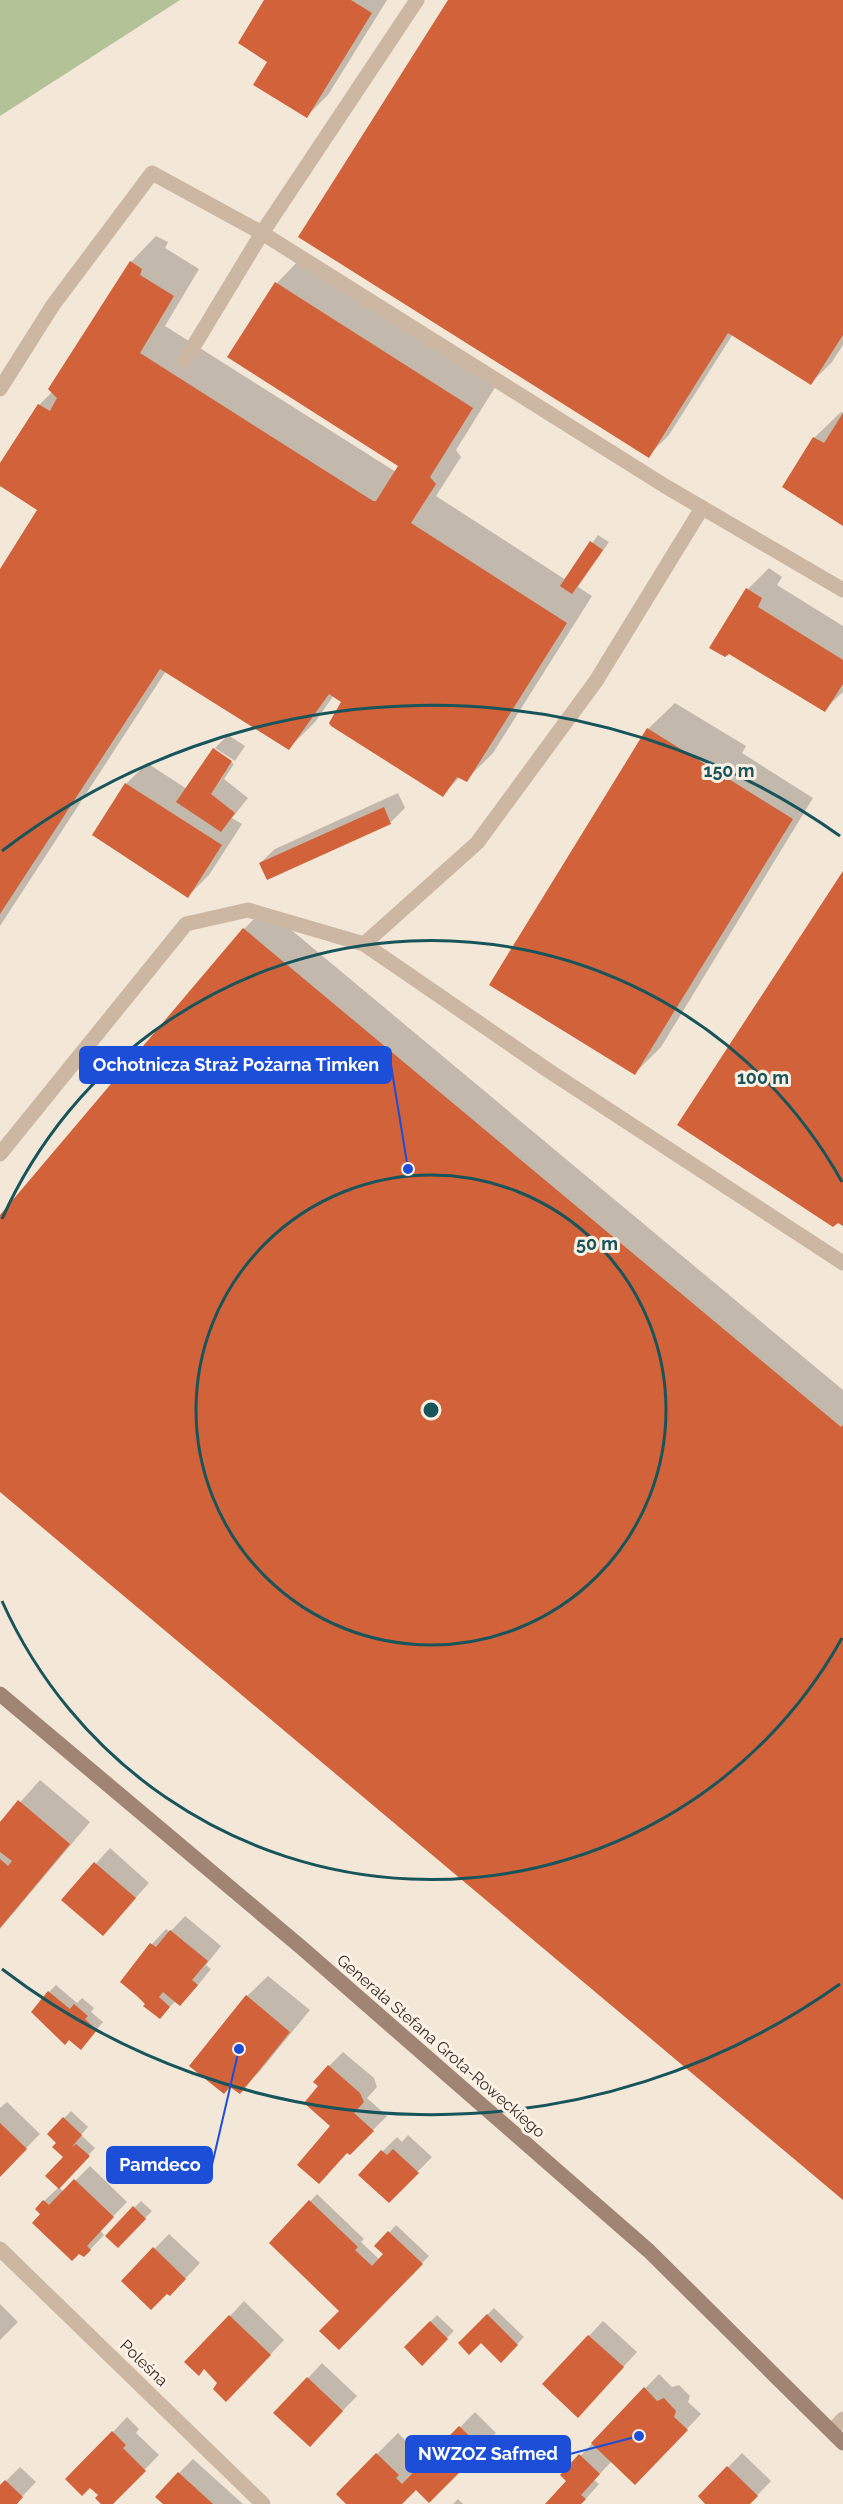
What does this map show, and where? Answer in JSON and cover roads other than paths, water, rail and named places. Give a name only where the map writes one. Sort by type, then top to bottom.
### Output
[{"type":"street","points":[[184,362],[262,233],[417,0]]},
{"type":"street","points":[[0,389],[53,305],[152,173],[262,233],[702,507],[843,590]]},
{"type":"street","points":[[364,944],[477,843],[596,681],[702,507]]},
{"type":"street","points":[[0,1154],[186,924],[248,910],[364,944],[549,1071],[843,1263]]},
{"type":"street","name":"Generała Stefana Grota-Roweckiego","points":[[0,1694],[293,1940],[650,2251],[843,2443]]},
{"type":"street","name":"Poleśna","points":[[0,2249],[263,2504]]},
{"type":"street","points":[[832,2431],[843,2419]]},
{"type":"place","name":"Ochotnicza Straż Pożarna Timken","points":[[408,1169]]},
{"type":"place","name":"Pamdeco","points":[[239,2049]]},
{"type":"place","name":"NWZOZ Safmed","points":[[639,2436]]}]
